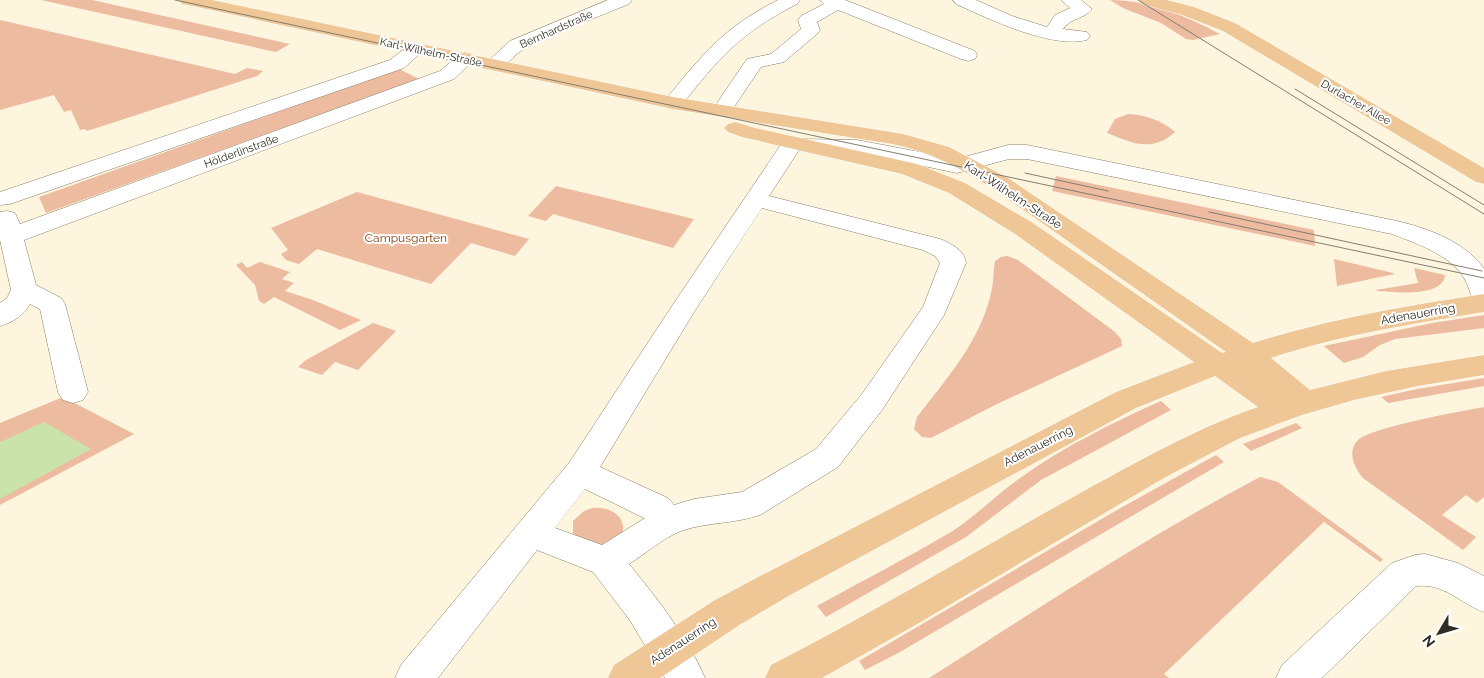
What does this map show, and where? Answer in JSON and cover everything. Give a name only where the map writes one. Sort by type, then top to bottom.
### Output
[{"type":"main road","name":"Karl-Wilhelm-Straße","points":[[188,0],[673,103],[724,109],[827,129],[903,140],[936,150],[968,164],[1000,183],[1294,405]]},
{"type":"main road","name":"Durlacher Allee","points":[[1148,0],[1188,11],[1229,27]]},
{"type":"main road","name":"Durlacher Allee","points":[[1194,0],[1229,27],[1484,177]]},
{"type":"main road","name":"Karl-Wilhelm-Straße","points":[[673,103],[748,133],[933,176],[999,211],[1233,359]]},
{"type":"main road","name":"Adenauerring","points":[[627,678],[677,664],[780,583],[1126,400],[1233,359],[1300,338],[1368,323],[1484,303]]},
{"type":"main road","points":[[784,678],[830,655],[1084,507],[1228,431],[1294,405],[1354,388],[1484,365]]},
{"type":"street","name":"Bernhardstraße","points":[[494,65],[517,45],[623,0]]},
{"type":"street","points":[[673,103],[693,76],[733,34],[762,15],[791,0]]},
{"type":"street","points":[[860,0],[901,16]]},
{"type":"street","points":[[962,0],[986,14],[1008,22],[1052,33],[1081,36]]},
{"type":"street","points":[[1052,33],[1061,19],[1083,9],[1070,0]]},
{"type":"street","points":[[724,109],[754,63],[777,58],[811,30],[807,20],[834,2],[968,55]]},
{"type":"street","points":[[0,317],[16,304],[24,290],[1,196],[397,64],[416,48]]},
{"type":"street","name":"Hölderlinstraße","points":[[11,236],[446,75],[466,59]]},
{"type":"street","points":[[414,678],[580,472],[685,306],[767,202],[779,166],[799,144],[857,146],[952,165],[968,164],[1003,153],[1020,152],[1048,156],[1397,228],[1430,240],[1454,255],[1477,277],[1484,297]]},
{"type":"street","points":[[605,562],[668,521],[694,512],[748,505],[827,458],[872,402],[934,309],[953,263],[950,255],[931,244],[767,202]]},
{"type":"street","points":[[24,290],[52,304],[73,392]]},
{"type":"street","points":[[580,472],[656,508],[668,521]]},
{"type":"street","points":[[530,533],[605,562],[642,607],[677,664]]},
{"type":"street","points":[[1295,678],[1404,574],[1412,570],[1421,568],[1454,577],[1484,596]]},
{"type":"green space","points":[[41,0],[92,0],[290,44],[276,52]]},
{"type":"green space","points":[[1110,0],[1139,3],[1167,10],[1220,34],[1193,40],[1186,39],[1161,23],[1123,8]]},
{"type":"green space","points":[[0,20],[235,74],[247,68],[263,71],[257,76],[87,131],[85,129],[80,130],[71,110],[64,112],[54,95],[0,110]]},
{"type":"green space","points":[[399,69],[419,79],[46,213],[39,197]]},
{"type":"green space","points":[[1128,114],[1153,119],[1175,132],[1158,142],[1150,144],[1133,143],[1107,133],[1115,119]]},
{"type":"green space","points":[[1056,176],[1314,230],[1315,246],[1052,191]]},
{"type":"green space","points":[[556,186],[694,219],[673,248],[553,214],[546,221],[528,216]]},
{"type":"green space","name":"Campusgarten","points":[[357,192],[529,239],[515,256],[471,243],[431,284],[317,249],[299,264],[286,260],[281,254],[288,250],[271,228]]},
{"type":"green space","points":[[1007,256],[1018,260],[1115,332],[1121,339],[1122,346],[995,405],[931,438],[922,437],[914,429],[917,417],[952,372],[972,341],[981,324],[987,306],[993,285],[995,261]]},
{"type":"green space","points":[[1334,259],[1393,273],[1395,274],[1337,286]]},
{"type":"green space","points":[[242,262],[247,268],[260,262],[290,272],[282,279],[294,283],[285,291],[313,300],[361,320],[340,330],[274,297],[264,304],[259,301],[255,285],[236,265]]},
{"type":"green space","points":[[1414,268],[1445,275],[1442,282],[1436,287],[1427,290],[1405,292],[1376,290],[1418,283]]},
{"type":"green space","points":[[1484,315],[1484,328],[1395,339],[1380,345],[1363,357],[1344,363],[1324,346],[1432,323]]},
{"type":"green space","points":[[373,323],[396,331],[358,370],[335,362],[322,375],[298,367],[306,360]]},
{"type":"green space","points":[[1484,378],[1484,386],[1388,403],[1381,397],[1417,389]]},
{"type":"green space","points":[[63,397],[134,434],[0,505],[0,423]]},
{"type":"green space","points":[[1161,401],[1171,410],[1041,480],[966,537],[826,617],[817,606],[951,532],[1011,485],[1053,456],[1106,427]]},
{"type":"green space","points":[[1484,407],[1484,497],[1477,503],[1466,495],[1442,515],[1476,537],[1463,550],[1363,478],[1357,470],[1352,455],[1354,445],[1358,440],[1380,430],[1418,420]]},
{"type":"green space","points":[[1296,423],[1302,428],[1251,451],[1243,444]]},
{"type":"green space","points":[[1216,455],[1224,462],[900,652],[865,670],[859,661],[1117,510]]},
{"type":"green space","points":[[1260,477],[1278,482],[1383,559],[1380,562],[1324,522],[1164,674],[1169,678],[929,678],[1134,549]]},
{"type":"green space","points":[[592,508],[611,511],[622,522],[622,535],[603,547],[576,539],[573,533],[573,521],[584,511]]},
{"type":"shaded area","points":[[44,422],[91,449],[0,499],[0,442]]},
{"type":"tram line","points":[[175,0],[1484,278]]},
{"type":"tram line","points":[[1138,0],[1484,214]]},
{"type":"tram line","points":[[1295,89],[1484,205]]},
{"type":"tram line","points":[[1025,173],[1108,191]]},
{"type":"tram line","points":[[1209,212],[1482,271]]}]
